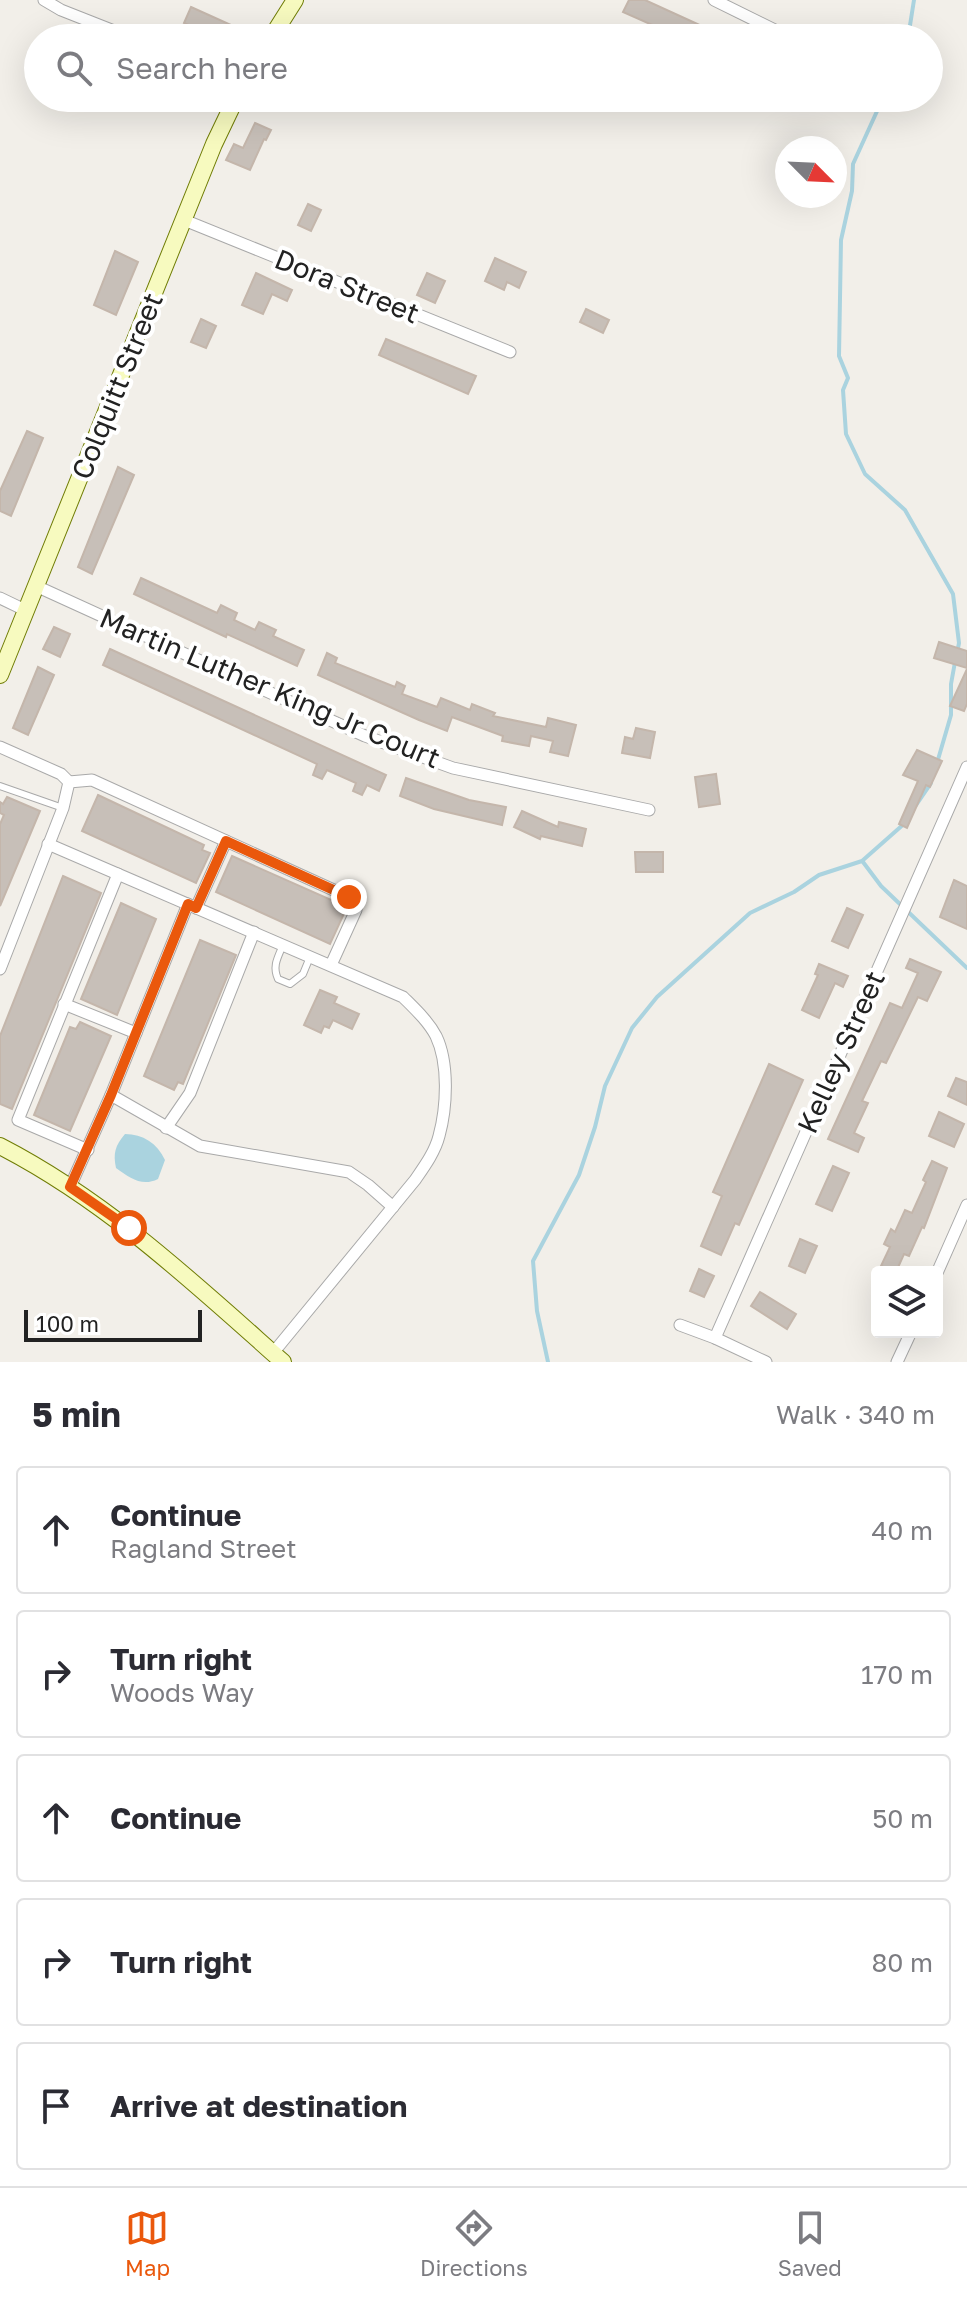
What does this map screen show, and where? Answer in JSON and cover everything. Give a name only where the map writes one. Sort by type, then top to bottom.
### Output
[{"type":"street","points":[[44,0],[100,24]]},
{"type":"street","points":[[280,24],[295,0]]},
{"type":"street","points":[[714,0],[763,24]]},
{"type":"street","name":"Colquitt Street","points":[[0,675],[229,112]]},
{"type":"street","name":"Dora Street","points":[[184,220],[510,352]]},
{"type":"street","name":"Martin Luther King Jr Court","points":[[36,586],[380,741],[453,768],[649,810]]},
{"type":"street","points":[[0,598],[25,610]]},
{"type":"street","points":[[0,747],[61,774],[69,782],[92,780],[349,897],[355,903],[356,910],[331,965]]},
{"type":"street","name":"Kelley Street","points":[[715,1338],[967,767]]},
{"type":"street","points":[[0,969],[63,808],[69,782]]},
{"type":"street","points":[[70,1187],[192,906],[226,841]]},
{"type":"street","points":[[0,1146],[70,1187],[129,1228],[278,1357],[429,1159],[439,1137],[444,1101],[440,1050],[436,1036],[419,1012],[403,997],[48,844]]},
{"type":"street","points":[[88,1150],[18,1120],[118,874]]},
{"type":"street","points":[[166,1128],[190,1093],[254,932]]},
{"type":"street","points":[[64,1004],[136,1033]]},
{"type":"street","points":[[111,1095],[200,1146],[349,1172],[393,1207]]},
{"type":"street","points":[[940,1266],[967,1205]]},
{"type":"street","points":[[680,1325],[766,1362]]},
{"type":"street","points":[[897,1362],[908,1338]]},
{"type":"lane","points":[[0,786],[63,808]]},
{"type":"lane","points":[[283,945],[275,971],[278,979],[290,984],[303,974],[310,956]]},
{"type":"water","points":[[125,1134],[143,1138],[158,1149],[165,1160],[158,1179],[141,1182],[116,1168],[116,1150]]},
{"type":"building","points":[[629,0],[645,0],[697,24],[650,24],[623,12]]},
{"type":"building","points":[[191,7],[229,24],[186,24]]},
{"type":"building","points":[[255,123],[271,130],[250,170],[226,160],[234,144],[243,148]]},
{"type":"building","points":[[308,204],[321,210],[311,231],[298,225]]},
{"type":"building","points":[[115,251],[138,262],[116,315],[94,305]]},
{"type":"building","points":[[495,258],[526,272],[519,288],[507,282],[504,290],[485,281]]},
{"type":"building","points":[[256,273],[292,290],[287,301],[272,294],[263,314],[242,305]]},
{"type":"building","points":[[427,273],[445,281],[435,303],[417,295]]},
{"type":"building","points":[[586,309],[609,320],[603,333],[580,322]]},
{"type":"building","points":[[201,319],[216,326],[206,348],[191,342]]},
{"type":"building","points":[[386,339],[476,376],[468,394],[379,355]]},
{"type":"building","points":[[27,431],[43,438],[11,516],[0,511],[0,491]]},
{"type":"building","points":[[118,467],[134,475],[92,574],[78,567]]},
{"type":"building","points":[[141,578],[217,613],[221,605],[237,613],[234,620],[255,630],[259,622],[276,630],[273,636],[304,650],[297,666],[134,594]]},
{"type":"building","points":[[54,627],[70,634],[60,657],[43,649]]},
{"type":"building","points":[[939,642],[967,651],[967,668],[934,658]]},
{"type":"building","points":[[110,649],[386,775],[379,791],[367,785],[362,795],[353,791],[356,783],[327,770],[322,779],[313,775],[317,764],[103,665]]},
{"type":"building","points":[[327,653],[337,658],[335,663],[395,687],[397,682],[405,686],[402,694],[437,707],[441,698],[470,710],[472,704],[495,713],[493,716],[546,727],[548,718],[576,725],[568,756],[550,752],[553,741],[531,736],[529,746],[502,741],[503,736],[452,717],[447,731],[419,720],[318,675]]},
{"type":"building","points":[[38,667],[54,675],[28,735],[13,728]]},
{"type":"building","points":[[967,669],[967,704],[964,711],[950,706]]},
{"type":"building","points":[[636,728],[655,732],[650,758],[622,753],[625,737],[633,739]]},
{"type":"building","points":[[917,750],[942,761],[930,787],[926,785],[907,828],[899,824],[918,781],[903,775]]},
{"type":"building","points":[[716,774],[720,804],[699,807],[695,777]]},
{"type":"building","points":[[406,778],[469,800],[506,807],[502,825],[434,809],[400,796]]},
{"type":"building","points":[[98,795],[204,845],[202,850],[210,853],[196,883],[82,831]]},
{"type":"building","points":[[7,797],[40,811],[0,906],[0,824],[4,815],[0,813],[0,802],[3,804]]},
{"type":"building","points":[[522,811],[558,827],[559,822],[586,829],[582,846],[541,836],[540,839],[514,827]]},
{"type":"building","points":[[635,852],[663,852],[663,872],[636,872]]},
{"type":"building","points":[[232,856],[347,907],[330,944],[216,892]]},
{"type":"building","points":[[63,876],[101,893],[12,1109],[0,1104],[0,1036]]},
{"type":"building","points":[[954,880],[967,886],[967,929],[940,917]]},
{"type":"building","points":[[121,903],[156,919],[117,1015],[81,999]]},
{"type":"building","points":[[847,908],[863,915],[848,948],[832,941]]},
{"type":"building","points":[[200,940],[236,955],[183,1084],[178,1082],[174,1090],[144,1076]]},
{"type":"building","points":[[910,959],[941,972],[927,1001],[918,997],[886,1063],[881,1061],[862,1101],[868,1103],[854,1133],[864,1138],[858,1152],[828,1139],[890,1003],[902,1008],[918,973],[906,968]]},
{"type":"building","points":[[819,964],[848,976],[843,987],[835,983],[819,1018],[802,1010],[818,975],[815,974]]},
{"type":"building","points":[[320,990],[337,997],[334,1003],[359,1014],[352,1029],[333,1020],[329,1028],[324,1026],[321,1033],[304,1025]]},
{"type":"building","points":[[80,1022],[111,1036],[70,1131],[34,1115],[70,1027],[76,1029]]},
{"type":"building","points":[[769,1064],[803,1080],[739,1225],[735,1223],[721,1255],[701,1246],[722,1196],[713,1192]]},
{"type":"building","points":[[956,1078],[967,1082],[967,1105],[948,1096]]},
{"type":"building","points":[[939,1112],[964,1124],[954,1147],[929,1136]]},
{"type":"building","points":[[932,1161],[947,1168],[924,1228],[909,1256],[904,1254],[899,1266],[881,1266],[890,1247],[884,1244],[891,1229],[895,1232],[905,1210],[912,1213],[926,1182],[923,1180]]},
{"type":"building","points":[[833,1166],[849,1173],[832,1211],[816,1204]]},
{"type":"building","points":[[800,1239],[817,1246],[805,1273],[789,1266]]},
{"type":"building","points":[[699,1269],[714,1276],[704,1297],[690,1291]]},
{"type":"building","points":[[760,1292],[796,1314],[787,1329],[751,1306]]},
{"type":"waterway","points":[[910,24],[914,0]]},
{"type":"waterway","points":[[877,112],[853,164],[852,191],[841,240],[839,356],[848,378],[843,390],[846,434],[865,474],[905,510],[953,594],[959,643],[957,653]]},
{"type":"waterway","points":[[937,763],[951,715],[955,662]]},
{"type":"waterway","points":[[916,805],[931,783]]},
{"type":"waterway","points":[[548,1362],[537,1311],[533,1261],[579,1175],[605,1086],[632,1028],[657,997],[750,913],[794,892],[819,875],[862,861],[905,823]]},
{"type":"waterway","points":[[863,862],[881,886],[967,968]]},
{"type":"route","points":[[129,1228],[70,1187],[111,1095],[188,904],[196,908],[226,841],[349,897]]}]
